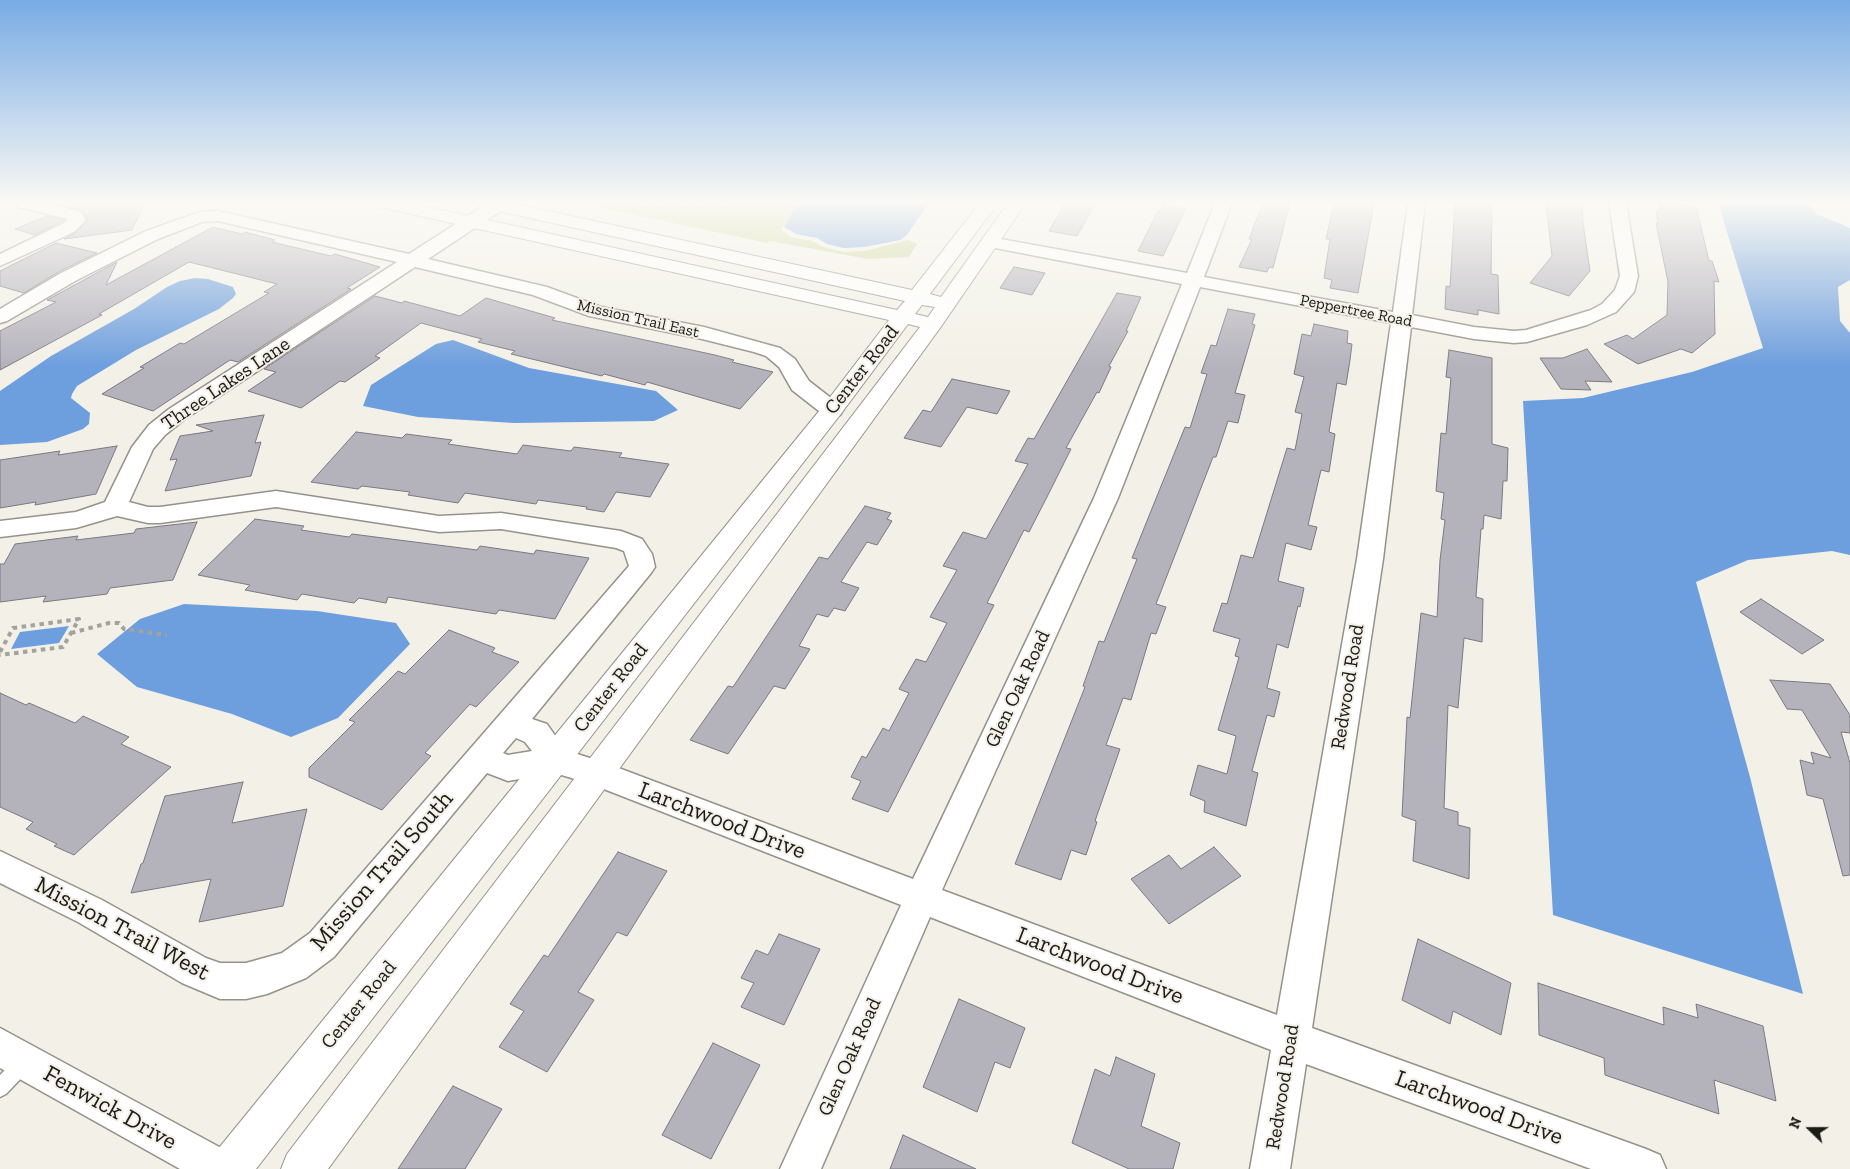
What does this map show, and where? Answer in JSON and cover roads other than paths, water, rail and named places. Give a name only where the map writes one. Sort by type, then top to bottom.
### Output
[{"type":"street","name":"Mission Trail East","points":[[0,317],[68,277],[107,258]]},
{"type":"street","name":"Mission Trail East","points":[[402,258],[540,291],[596,312],[704,333],[773,352],[788,363],[800,385],[821,401]]},
{"type":"street","name":"Three Lakes Lane","points":[[115,507],[143,447],[157,430],[177,414],[417,258]]},
{"type":"street","points":[[652,258],[910,307]]},
{"type":"street","points":[[707,258],[940,314]]},
{"type":"street","name":"Center Road","points":[[229,1169],[555,760],[821,401],[910,307],[948,258]]},
{"type":"street","name":"Center Road","points":[[302,1169],[940,314],[979,258]]},
{"type":"street","name":"Peppertree Road","points":[[1073,258],[1492,336],[1527,336],[1580,321],[1609,308],[1624,292],[1628,276],[1625,258]]},
{"type":"street","name":"Glen Oak Road","points":[[800,1169],[922,897],[1106,498],[1202,258]]},
{"type":"street","name":"Redwood Road","points":[[1270,1169],[1370,559],[1410,258]]},
{"type":"street","name":"Mission Trail South","points":[[115,507],[148,515],[160,515],[276,499],[439,524],[501,521],[621,540],[633,545],[642,561],[642,567],[636,576],[322,945],[293,966],[267,976],[246,981]]},
{"type":"street","points":[[0,529],[76,520],[100,514],[115,507]]},
{"type":"street","points":[[480,758],[508,768],[555,760],[536,733],[510,723]]},
{"type":"street","name":"Larchwood Drive","points":[[555,760],[597,774],[922,897],[1290,1039],[1646,1169]]},
{"type":"street","name":"Mission Trail West","points":[[0,866],[90,911],[195,971],[220,981],[246,981]]},
{"type":"street","name":"Fenwick Drive","points":[[13,1054],[220,1169]]},
{"type":"lane","points":[[0,1088],[13,1054]]},
{"type":"water","points":[[1735,258],[1850,258],[1850,280],[1838,287],[1840,321],[1850,333],[1850,555],[1832,551],[1748,560],[1696,582],[1750,777],[1803,994],[1553,915],[1523,401],[1583,398],[1692,372],[1763,348]]},
{"type":"water","points":[[195,278],[208,279],[233,287],[236,294],[219,309],[136,350],[77,386],[71,398],[90,413],[89,424],[83,429],[47,442],[0,445],[0,391],[51,356],[134,309],[167,287],[180,281]]},
{"type":"water","points":[[453,340],[529,368],[656,391],[678,410],[654,421],[514,423],[418,417],[363,406],[371,385],[436,344]]},
{"type":"water","points":[[184,604],[317,611],[396,623],[410,644],[338,718],[291,737],[232,714],[137,687],[97,654],[140,619]]},
{"type":"water","points":[[69,626],[59,643],[11,649],[20,632]]}]
